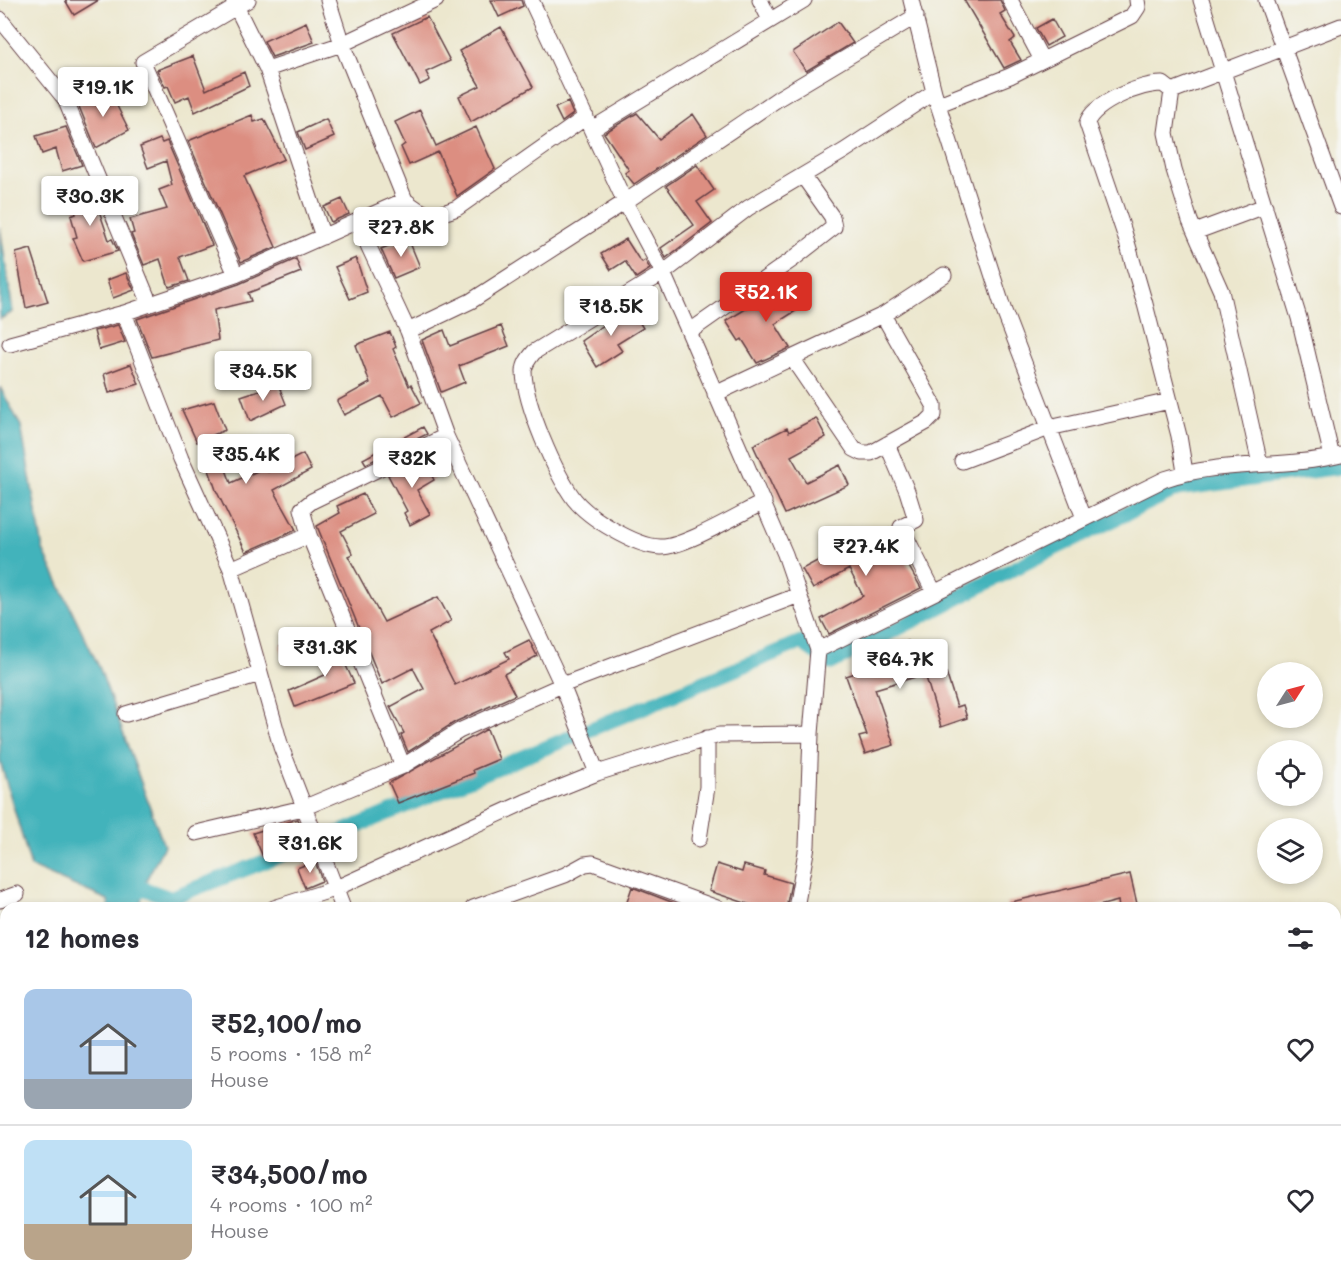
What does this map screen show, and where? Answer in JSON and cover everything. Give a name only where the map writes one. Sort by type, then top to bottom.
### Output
[{"type":"street","points":[[328,0],[342,44],[405,200],[420,212],[429,215],[440,215],[457,208],[589,123],[804,0]]},
{"type":"street","points":[[267,69],[342,44],[436,0]]},
{"type":"street","points":[[531,0],[625,202],[663,273],[764,502],[799,595],[818,654],[811,734],[807,846],[797,902]]},
{"type":"street","points":[[760,0],[770,21]]},
{"type":"street","points":[[911,0],[937,98],[1004,311],[1084,518]]},
{"type":"street","points":[[1010,0],[1042,60]]},
{"type":"street","points":[[764,502],[678,544],[662,548],[644,545],[594,517],[575,500],[554,466],[534,415],[524,372],[528,360],[534,352],[663,273],[748,208],[937,98],[1042,60],[1132,16],[1138,7],[1137,0]]},
{"type":"street","points":[[818,654],[934,592],[1145,488],[1185,472],[1215,467],[1290,464],[1337,456],[1299,318],[1201,0]]},
{"type":"street","points":[[1266,0],[1341,207]]},
{"type":"street","points":[[236,275],[143,62],[239,2],[267,69],[323,237]]},
{"type":"street","points":[[408,331],[471,301],[625,202],[779,98],[916,16]]},
{"type":"street","points":[[0,19],[65,99],[150,304]]},
{"type":"street","points":[[1172,91],[1341,26]]},
{"type":"street","points":[[1172,91],[1163,84],[1145,86],[1100,106],[1090,113],[1087,123],[1127,242],[1170,401],[1185,472]]},
{"type":"street","points":[[1172,91],[1166,133],[1174,170],[1195,232],[1221,291],[1260,464]]},
{"type":"street","points":[[689,332],[793,259],[834,227],[832,217],[803,176]]},
{"type":"street","points":[[10,344],[124,313],[236,275],[405,200]]},
{"type":"street","points":[[1195,232],[1265,206]]},
{"type":"street","points":[[368,245],[408,331],[446,436],[562,685],[597,772]]},
{"type":"street","points":[[715,394],[883,315],[944,275]]},
{"type":"street","points":[[124,313],[181,459],[231,569],[280,747],[340,902]]},
{"type":"street","points":[[792,358],[854,449],[862,453],[871,453],[927,422],[934,415],[934,405],[883,315]]},
{"type":"street","points":[[962,461],[1049,428],[1170,401]]},
{"type":"street","points":[[403,766],[309,535],[302,509],[312,501],[446,436]]},
{"type":"street","points":[[887,444],[908,491],[916,520],[901,528],[934,592]]},
{"type":"street","points":[[231,569],[309,535]]},
{"type":"street","points":[[196,833],[303,808],[403,766],[459,731],[562,685],[799,595]]},
{"type":"street","points":[[126,714],[260,674]]},
{"type":"street","points":[[293,902],[334,889],[525,802],[597,772],[707,738],[736,733],[811,734]]},
{"type":"street","points":[[699,839],[707,788],[707,738]]},
{"type":"street","points":[[490,902],[565,875],[585,864],[593,863],[690,902]]},
{"type":"street","points":[[0,900],[17,894]]},
{"type":"water","points":[[0,227],[13,312],[0,319]]},
{"type":"water","points":[[0,387],[21,426],[43,550],[100,669],[164,846],[142,888],[141,902],[108,902],[31,867],[0,761]]},
{"type":"building","points":[[65,0],[99,0],[74,15]]},
{"type":"building","points":[[491,0],[521,0],[523,6],[499,17]]},
{"type":"building","points":[[964,0],[1000,0],[1005,11],[1000,14],[1015,38],[1010,42],[1021,60],[1004,68]]},
{"type":"building","points":[[427,17],[450,61],[426,72],[430,80],[420,85],[393,33]]},
{"type":"building","points":[[1052,19],[1062,37],[1046,46],[1036,28]]},
{"type":"building","points":[[306,22],[314,42],[272,57],[264,41]]},
{"type":"building","points":[[838,22],[853,43],[806,71],[793,52]]},
{"type":"building","points":[[501,27],[533,87],[471,122],[459,96],[480,86],[459,51]]},
{"type":"building","points":[[193,56],[206,90],[244,72],[249,86],[195,112],[189,96],[175,102],[157,70]]},
{"type":"building","points":[[109,90],[129,130],[96,148],[78,104]]},
{"type":"building","points":[[568,102],[573,114],[562,122],[555,108]]},
{"type":"building","points":[[420,110],[436,146],[476,127],[495,169],[457,196],[438,152],[409,165],[401,147],[405,144],[395,122]]},
{"type":"building","points":[[637,113],[659,139],[693,114],[707,135],[634,184],[625,173],[629,170],[604,133]]},
{"type":"building","points":[[252,115],[254,122],[264,119],[284,159],[244,176],[276,247],[241,262],[188,141]]},
{"type":"building","points":[[326,119],[334,137],[305,150],[298,132]]},
{"type":"building","points":[[66,127],[82,165],[62,171],[56,149],[42,154],[36,136]]},
{"type":"building","points":[[160,139],[162,143],[167,141],[212,245],[180,257],[189,281],[169,287],[160,259],[144,265],[131,234],[134,233],[130,219],[167,209],[159,190],[172,185],[166,161],[148,168],[140,147]]},
{"type":"building","points":[[697,165],[714,190],[697,202],[712,223],[666,258],[661,248],[694,225],[666,186]]},
{"type":"building","points":[[91,187],[109,240],[112,239],[118,251],[83,261],[73,238],[77,237],[71,216],[76,214],[69,194]]},
{"type":"building","points":[[342,199],[349,214],[331,222],[324,207]]},
{"type":"building","points":[[408,238],[420,267],[394,278],[381,249]]},
{"type":"building","points":[[626,239],[638,258],[642,262],[645,260],[650,269],[636,278],[625,261],[611,270],[601,254]]},
{"type":"building","points":[[31,249],[48,302],[26,308],[16,253]]},
{"type":"building","points":[[356,258],[367,292],[350,299],[335,267]]},
{"type":"building","points":[[296,259],[301,272],[248,293],[251,301],[214,310],[218,340],[152,357],[137,319],[239,284]]},
{"type":"building","points":[[126,273],[134,290],[113,298],[107,280]]},
{"type":"building","points":[[790,282],[805,305],[775,324],[790,348],[757,363],[742,339],[739,341],[726,321]]},
{"type":"building","points":[[630,307],[643,328],[617,344],[622,351],[597,367],[581,341]]},
{"type":"building","points":[[118,325],[125,342],[99,350],[94,331]]},
{"type":"building","points":[[501,326],[509,346],[459,366],[465,382],[441,392],[422,340],[444,330],[450,346]]},
{"type":"building","points":[[390,332],[396,347],[393,349],[409,386],[411,384],[421,403],[393,417],[382,396],[344,415],[337,401],[370,383],[356,345]]},
{"type":"building","points":[[131,364],[139,384],[109,393],[104,374]]},
{"type":"building","points":[[278,384],[286,404],[250,421],[241,396]]},
{"type":"building","points":[[214,401],[225,430],[213,435],[231,483],[266,467],[268,472],[303,454],[311,470],[274,490],[296,530],[246,552],[216,490],[199,441],[197,442],[182,410]]},
{"type":"building","points":[[816,418],[826,437],[791,456],[806,482],[840,465],[849,485],[785,514],[753,445],[787,428],[789,432]]},
{"type":"building","points":[[423,427],[427,434],[366,464],[363,459]]},
{"type":"building","points":[[423,458],[434,480],[417,490],[430,514],[410,525],[404,513],[407,511],[388,475]]},
{"type":"building","points":[[363,494],[374,514],[341,531],[353,554],[348,556],[384,622],[438,597],[451,621],[429,633],[455,685],[509,659],[505,652],[529,640],[537,656],[504,674],[515,695],[455,722],[408,752],[401,735],[404,733],[390,707],[424,689],[413,668],[382,684],[317,526],[340,513],[337,506]]},
{"type":"building","points":[[891,528],[899,549],[921,588],[829,634],[821,619],[863,596],[849,569],[813,589],[802,569],[836,551]]},
{"type":"building","points":[[307,635],[315,653],[287,664],[280,646]]},
{"type":"building","points":[[908,641],[911,656],[938,647],[957,707],[963,705],[967,718],[941,727],[925,674],[875,689],[894,745],[865,754],[859,737],[867,735],[846,676],[875,667],[871,653]]},
{"type":"building","points":[[336,644],[354,683],[295,707],[289,691],[327,674],[318,652]]},
{"type":"building","points":[[487,729],[499,759],[473,770],[474,773],[398,803],[389,783]]},
{"type":"building","points":[[298,819],[305,837],[263,857],[253,833]]},
{"type":"building","points":[[315,861],[322,881],[305,888],[297,868]]},
{"type":"building","points":[[717,864],[742,872],[744,865],[765,871],[764,875],[791,883],[787,902],[742,902],[709,891]]},
{"type":"building","points":[[1130,874],[1137,902],[1118,901],[1011,902]]},
{"type":"building","points":[[632,887],[671,902],[627,902]]},
{"type":"waterway","points":[[127,902],[142,888],[170,898],[347,830],[801,642],[831,663],[1035,558],[1177,489],[1341,467]]}]
